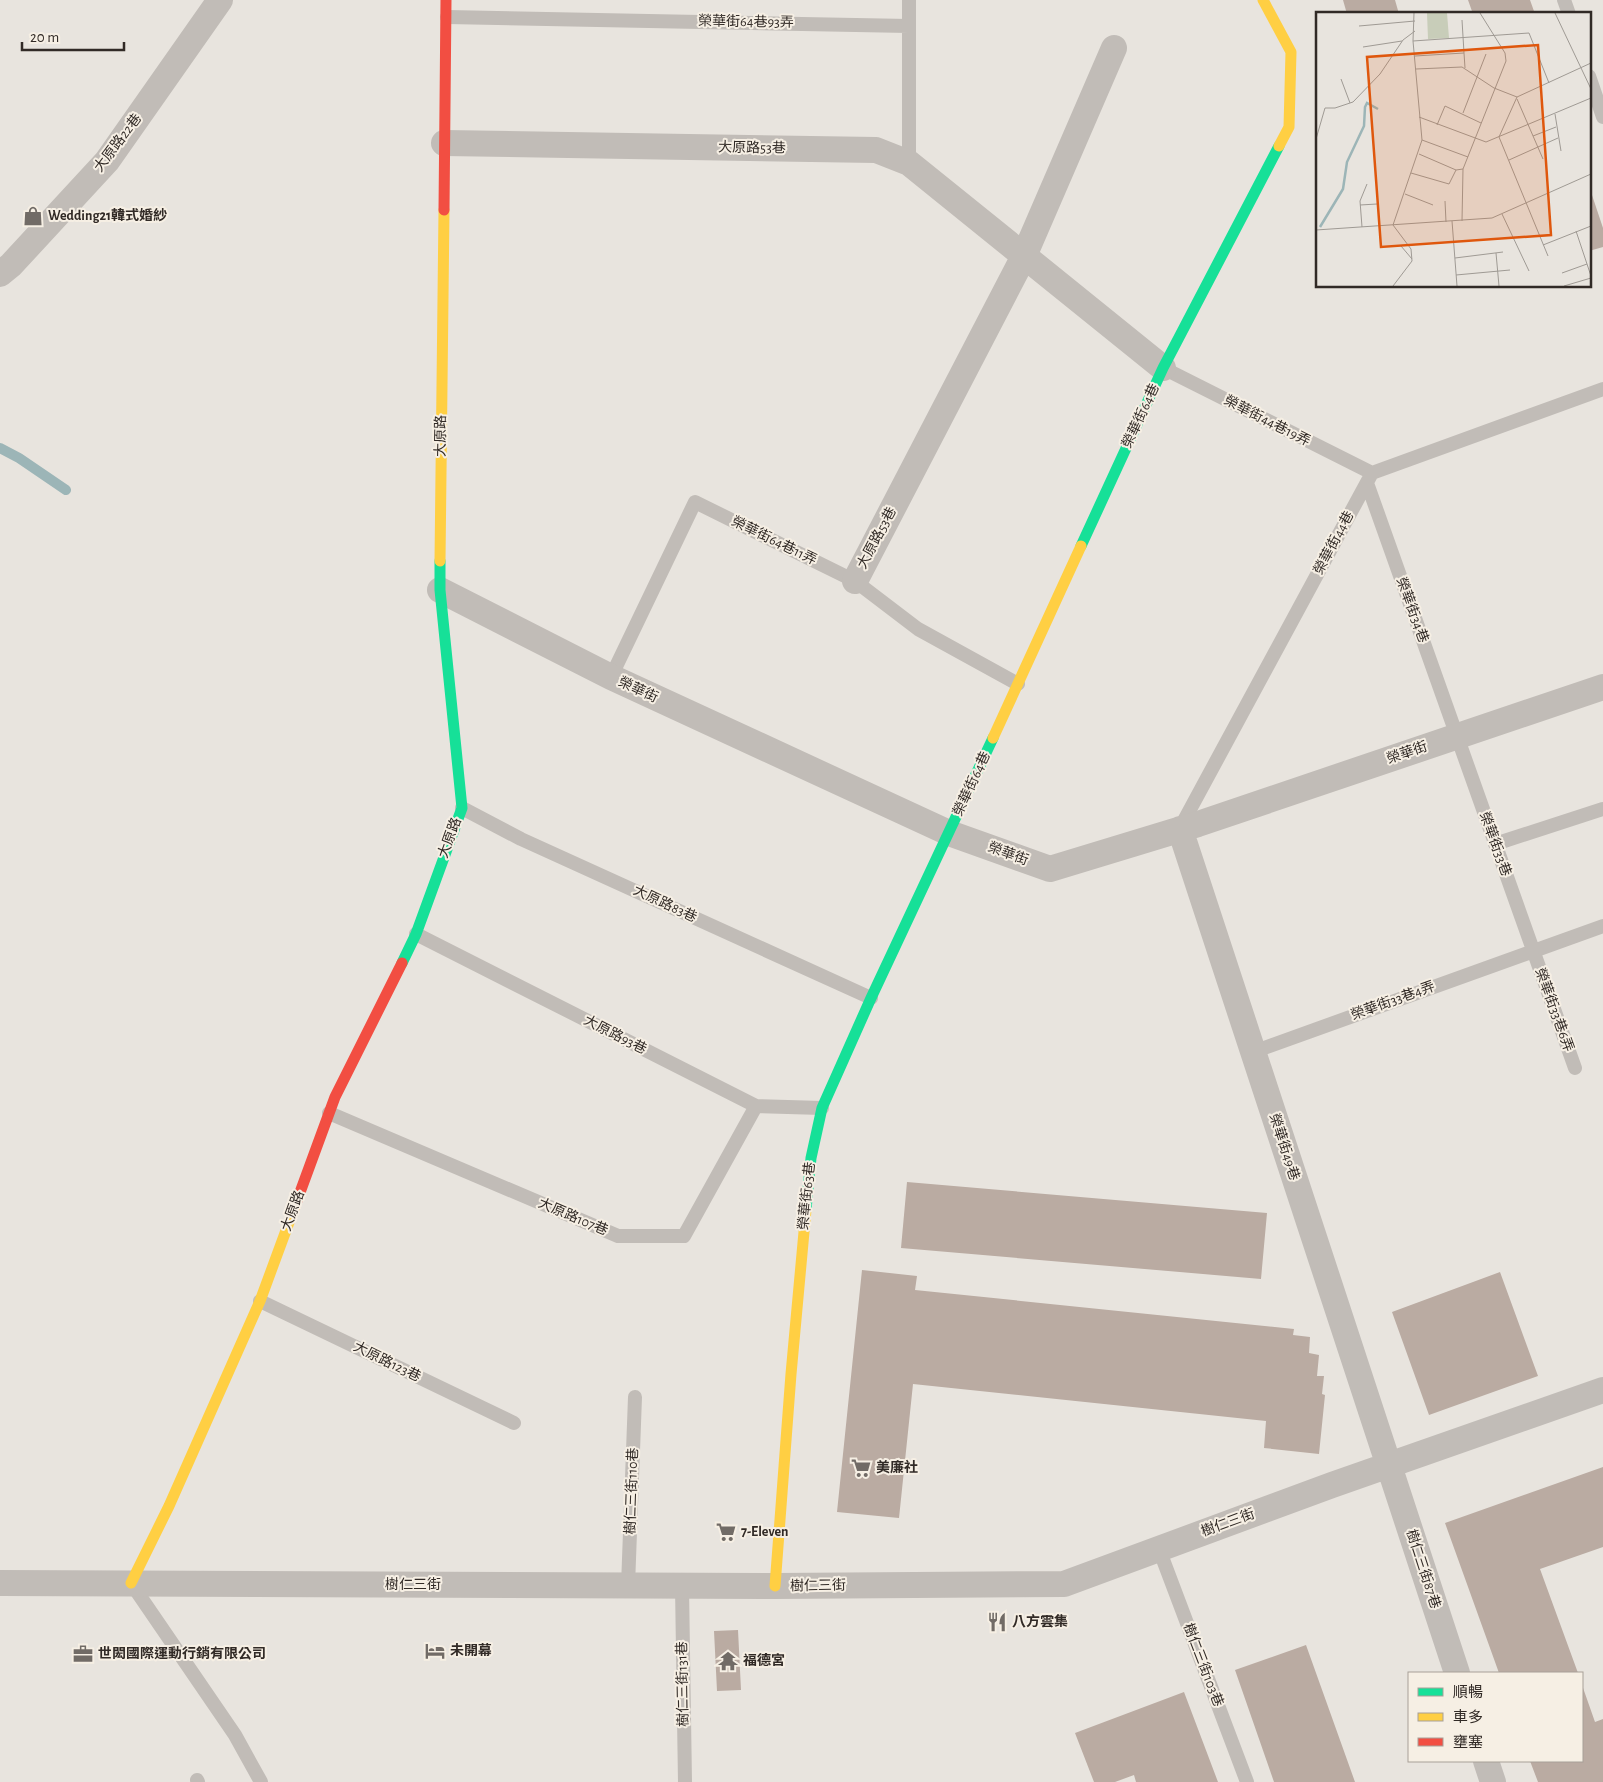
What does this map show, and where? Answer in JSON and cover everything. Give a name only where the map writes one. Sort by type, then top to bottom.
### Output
[{"type":"street","name":"大原路22巷","points":[[0,274],[11,265],[107,161],[220,0]]},
{"type":"street","name":"大原路","points":[[131,1583],[169,1506],[260,1300],[335,1097],[416,934],[462,808],[440,590],[446,0]]},
{"type":"street","name":"榮華街64巷","points":[[949,833],[1163,368],[1288,127],[1291,52],[1263,0]]},
{"type":"street","name":"大原路53巷","points":[[854,581],[1024,256],[1114,48]]},
{"type":"street","name":"大原路53巷","points":[[444,143],[876,150],[909,163],[1163,368]]},
{"type":"street","name":"榮華街","points":[[440,590],[611,678],[949,833],[1050,869],[1180,829],[1603,687]]},
{"type":"street","name":"榮華街49巷","points":[[1180,829],[1388,1465]]},
{"type":"street","name":"榮華街63巷","points":[[775,1586],[810,1158],[822,1108],[871,998],[949,833]]},
{"type":"street","name":"樹仁三街","points":[[0,1583],[628,1586],[1064,1584],[1388,1465],[1603,1390]]},
{"type":"street","name":"樹仁三街87巷","points":[[1388,1465],[1457,1672]]},
{"type":"street","points":[[1486,1762],[1493,1782]]},
{"type":"lane","points":[[909,0],[909,163]]},
{"type":"lane","points":[[1564,0],[1568,12]]},
{"type":"lane","name":"榮華街64巷93弄","points":[[447,17],[908,26]]},
{"type":"lane","points":[[1590,79],[1603,117]]},
{"type":"lane","name":"榮華街44巷19弄","points":[[1163,368],[1369,478]]},
{"type":"lane","points":[[1369,478],[1603,389]]},
{"type":"lane","name":"榮華街34巷","points":[[1369,478],[1457,737]]},
{"type":"lane","name":"榮華街44巷","points":[[1180,829],[1369,478]]},
{"type":"lane","name":"榮華街64巷11弄","points":[[611,678],[696,502],[854,581],[918,629],[1018,684]]},
{"type":"lane","name":"榮華街33巷","points":[[1457,737],[1533,951]]},
{"type":"lane","name":"大原路83巷","points":[[462,808],[521,839],[871,998]]},
{"type":"lane","points":[[1495,844],[1603,809]]},
{"type":"lane","name":"榮華街33巷4弄","points":[[1252,1052],[1603,926]]},
{"type":"lane","name":"大原路93巷","points":[[416,934],[756,1106],[822,1108]]},
{"type":"lane","name":"榮華街33巷6弄","points":[[1533,951],[1575,1068]]},
{"type":"lane","name":"大原路107巷","points":[[329,1113],[618,1236],[684,1236],[756,1106]]},
{"type":"lane","name":"大原路123巷","points":[[260,1300],[514,1424]]},
{"type":"lane","name":"樹仁三街110巷","points":[[628,1586],[636,1397]]},
{"type":"lane","name":"樹仁三街103巷","points":[[1159,1549],[1247,1782]]},
{"type":"lane","points":[[131,1583],[235,1735],[261,1782]]},
{"type":"lane","name":"樹仁三街131巷","points":[[682,1586],[685,1782]]},
{"type":"building","points":[[1343,0],[1395,0],[1398,12],[1346,12]]},
{"type":"building","points":[[1468,0],[1530,0],[1534,12],[1472,12]]},
{"type":"building","points":[[1590,189],[1603,228],[1603,247],[1590,251]]},
{"type":"building","points":[[907,1182],[1267,1213],[1261,1279],[901,1248]]},
{"type":"building","points":[[862,1270],[917,1276],[915,1290],[1294,1329],[1293,1335],[1310,1337],[1309,1353],[1319,1355],[1317,1376],[1324,1376],[1322,1394],[1325,1395],[1319,1454],[1264,1448],[1266,1421],[913,1384],[899,1518],[837,1512]]},
{"type":"building","points":[[1500,1272],[1538,1376],[1429,1415],[1392,1312]]},
{"type":"building","points":[[1603,1467],[1603,1547],[1540,1569],[1578,1672],[1499,1672],[1445,1523]]},
{"type":"building","name":"福德宮","points":[[738,1630],[741,1690],[717,1691],[714,1631]]},
{"type":"building","points":[[1306,1645],[1355,1782],[1274,1782],[1235,1670]]},
{"type":"building","points":[[1583,1688],[1595,1722],[1603,1719],[1603,1782],[1538,1782],[1530,1762],[1583,1762]]},
{"type":"building","points":[[1184,1692],[1218,1782],[1136,1782],[1134,1775],[1115,1782],[1094,1782],[1075,1733]]},
{"type":"waterway","points":[[0,448],[19,458],[66,490]]},
{"type":"traffic: fast","points":[[1081,546],[1163,368],[1279,146]]},
{"type":"traffic: fast","points":[[402,963],[416,934],[462,808],[440,590],[440,561]]},
{"type":"traffic: fast","points":[[806,1210],[811,1158],[822,1108],[871,998],[993,738]]},
{"type":"traffic: slow","points":[[1263,0],[1291,52],[1289,127],[1279,146]]},
{"type":"traffic: slow","points":[[440,561],[444,210]]},
{"type":"traffic: slow","points":[[993,738],[1081,546]]},
{"type":"traffic: slow","points":[[131,1583],[169,1506],[260,1301],[295,1206]]},
{"type":"traffic: slow","points":[[775,1586],[806,1210]]},
{"type":"traffic: jam","points":[[444,210],[446,0]]},
{"type":"traffic: jam","points":[[295,1206],[335,1097],[402,963]]},
{"type":"place","name":"Wedding21韓式婚紗","points":[[33,216]]},
{"type":"place","name":"美廉社","points":[[861,1468]]},
{"type":"place","name":"7-Eleven","points":[[726,1532]]},
{"type":"place","name":"八方雲集","points":[[997,1622]]},
{"type":"place","name":"未開幕","points":[[435,1651]]},
{"type":"place","name":"世閎國際運動行銷有限公司","points":[[83,1654]]},
{"type":"place","name":"福德宮","points":[[728,1661]]}]
